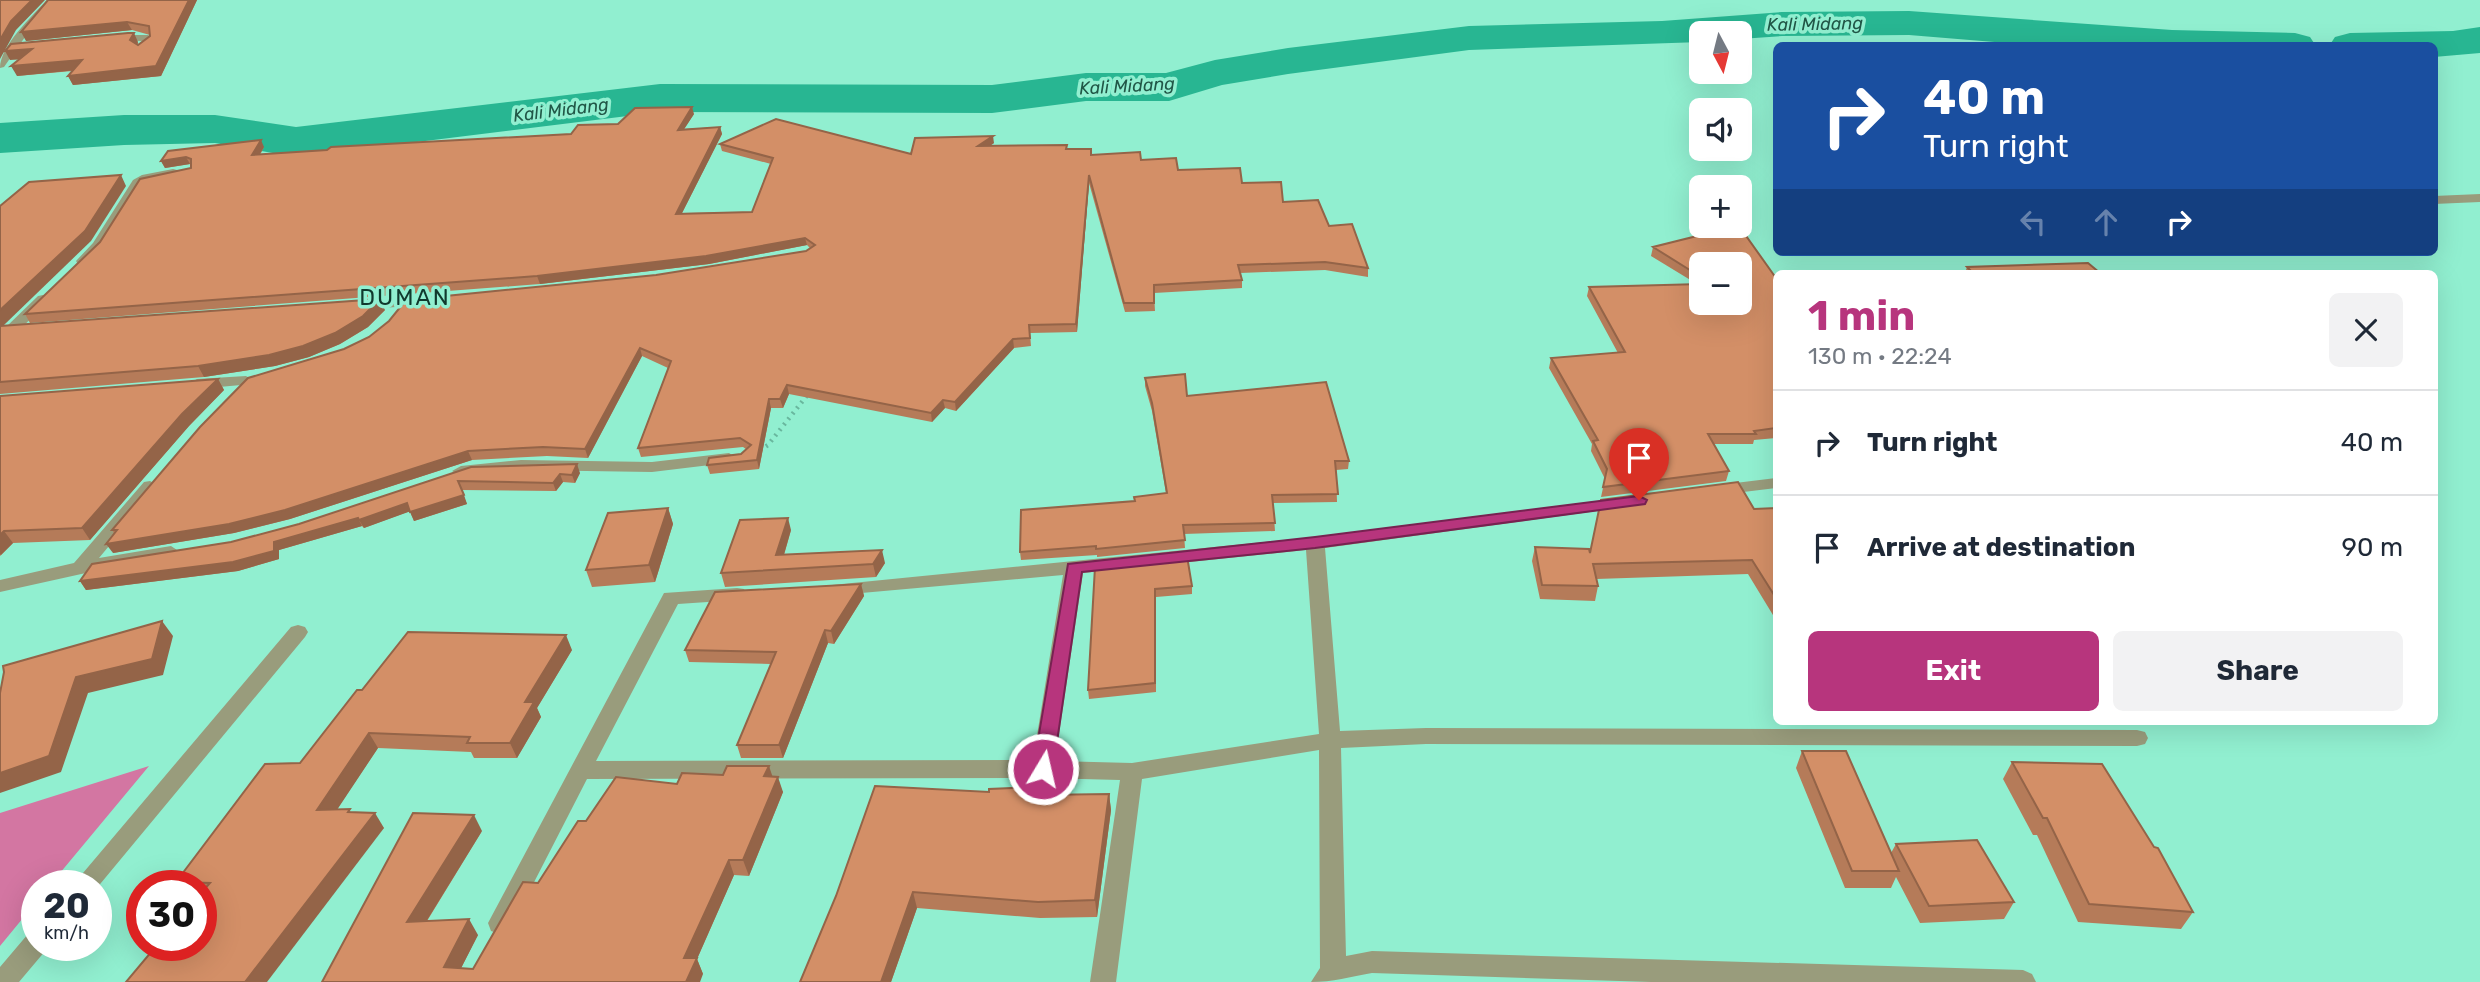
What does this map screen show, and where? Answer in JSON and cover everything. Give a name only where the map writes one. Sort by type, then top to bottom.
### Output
[{"type":"street","points":[[0,65],[29,24],[52,0]]},
{"type":"street","points":[[99,39],[132,36],[148,38],[149,43],[142,49]]},
{"type":"street","points":[[14,48],[25,47]]},
{"type":"street","points":[[72,271],[98,245],[137,183],[146,178],[188,171]]},
{"type":"street","points":[[2438,200],[2480,198]]},
{"type":"street","points":[[5,331],[55,288]]},
{"type":"street","points":[[346,308],[440,300]]},
{"type":"street","points":[[386,324],[403,303]]},
{"type":"street","points":[[5,331],[34,329]]},
{"type":"street","points":[[177,386],[246,381],[265,376]]},
{"type":"street","points":[[226,401],[246,381]]},
{"type":"street","points":[[448,475],[472,468],[498,465],[652,467],[743,455]]},
{"type":"street","points":[[82,566],[162,472]]},
{"type":"street","points":[[1708,492],[1773,483]]},
{"type":"street","points":[[822,590],[958,580],[1315,543],[1639,500]]},
{"type":"street","points":[[1315,543],[1330,740],[1329,977],[1350,966],[1372,962],[2023,982]]},
{"type":"street","points":[[0,586],[131,556],[188,550]]},
{"type":"street","points":[[1043,769],[1074,568]]},
{"type":"street","points":[[488,947],[671,598],[758,593]]},
{"type":"street","points":[[97,870],[298,632]]},
{"type":"street","points":[[582,770],[1043,769],[1132,772],[1330,740],[1426,736],[2137,738]]},
{"type":"street","points":[[1103,982],[1132,772]]},
{"type":"street","points":[[3,982],[21,961]]},
{"type":"path","points":[[743,455],[768,445],[811,389]]},
{"type":"shaded area","points":[[149,766],[62,870],[21,870],[21,920],[0,946],[0,813]]},
{"type":"building","points":[[0,0],[32,0],[11,21],[0,40]]},
{"type":"building","points":[[48,0],[189,0],[156,66],[68,76],[82,60],[11,66],[32,49],[5,51],[11,44],[128,33],[134,33],[130,40],[138,45],[150,36],[149,26],[127,22],[21,32]]},
{"type":"building","points":[[692,107],[678,130],[720,127],[676,214],[752,212],[773,158],[720,144],[776,119],[911,154],[915,138],[993,136],[978,146],[1067,145],[1066,149],[1091,149],[1091,155],[1140,152],[1141,160],[1176,158],[1178,170],[1240,168],[1242,183],[1281,182],[1283,202],[1318,200],[1329,226],[1352,224],[1368,268],[1325,262],[1238,265],[1242,280],[1154,285],[1154,303],[1124,303],[1089,175],[1076,324],[1029,325],[1030,338],[1013,339],[955,402],[943,400],[931,413],[787,385],[780,399],[769,399],[757,460],[707,465],[709,458],[741,454],[751,445],[740,438],[638,448],[671,361],[640,348],[585,449],[543,447],[468,451],[285,510],[229,524],[106,544],[117,530],[112,530],[200,427],[248,378],[344,349],[369,337],[389,321],[406,300],[656,275],[806,251],[815,245],[805,238],[706,256],[537,276],[25,314],[100,242],[140,179],[191,168],[191,159],[186,157],[161,161],[168,151],[261,140],[252,155],[327,150],[331,147],[571,134],[578,125],[618,124],[635,108]]},
{"type":"building","points":[[121,175],[85,231],[0,310],[0,206],[29,182]]},
{"type":"building","points":[[1690,238],[1748,238],[1773,274],[1773,428],[1754,431],[1756,434],[1708,434],[1729,471],[1603,487],[1607,469],[1593,441],[1598,440],[1551,358],[1625,352],[1589,287],[1689,284],[1689,315],[1752,315],[1752,252],[1689,252],[1689,270],[1653,247]]},
{"type":"building","points":[[2088,263],[2096,270],[1970,270],[1967,267]]},
{"type":"building","points":[[380,299],[363,316],[335,333],[303,346],[269,355],[198,366],[0,382],[0,326]]},
{"type":"building","points":[[1185,374],[1187,396],[1326,382],[1349,461],[1335,461],[1338,494],[1272,495],[1275,523],[1183,525],[1185,540],[1096,549],[1096,546],[1020,552],[1021,510],[1135,501],[1134,497],[1167,493],[1152,403],[1145,378]]},
{"type":"building","points":[[218,379],[182,414],[82,528],[4,531],[0,535],[0,396]]},
{"type":"building","points":[[577,464],[572,475],[560,474],[553,483],[458,481],[464,495],[410,512],[407,503],[359,520],[358,518],[274,542],[274,551],[233,562],[80,581],[92,564],[231,542],[299,524],[471,467]]},
{"type":"building","points":[[1738,482],[1754,509],[1773,508],[1773,593],[1752,560],[1593,564],[1598,586],[1542,585],[1535,547],[1589,549],[1590,553],[1601,500]]},
{"type":"building","points":[[668,508],[649,565],[586,570],[608,513]]},
{"type":"building","points":[[788,518],[776,555],[882,550],[873,564],[721,573],[740,520]]},
{"type":"building","points":[[1187,556],[1192,586],[1155,589],[1155,683],[1088,690],[1095,567]]},
{"type":"building","points":[[861,584],[831,631],[825,630],[779,745],[737,745],[776,652],[685,650],[715,592]]},
{"type":"building","points":[[162,621],[152,659],[76,677],[49,756],[0,773],[0,693],[3,666]]},
{"type":"building","points":[[408,632],[566,635],[525,702],[534,702],[510,743],[467,743],[470,737],[369,733],[317,810],[350,809],[348,812],[375,813],[245,982],[126,982],[144,961],[217,961],[217,870],[185,870],[265,764],[300,763],[357,690],[362,690]]},
{"type":"building","points":[[1802,751],[1846,751],[1899,871],[1852,871]]},
{"type":"building","points":[[2012,762],[2102,764],[2154,847],[2158,848],[2193,912],[2089,904],[2047,818],[2043,818]]},
{"type":"building","points":[[727,766],[769,766],[764,776],[778,777],[743,860],[729,860],[684,958],[697,958],[686,982],[322,982],[413,813],[474,815],[407,922],[469,919],[444,967],[473,969],[523,882],[538,883],[578,821],[586,821],[616,777],[677,784],[682,773],[723,775]]},
{"type":"building","points":[[875,786],[989,792],[989,789],[1040,787],[1039,795],[1109,794],[1095,900],[1038,902],[913,892],[881,982],[800,982],[836,896]]},
{"type":"building","points":[[1977,840],[2014,902],[1929,906],[1896,844]]},
{"type":"waterway","name":"Kali Midang","points":[[0,138],[124,130],[215,129],[296,142],[660,98],[992,99],[1086,87],[1169,87],[1215,73],[1288,61],[1469,38],[1662,33],[1782,24],[1909,23],[2159,42]]},
{"type":"waterway","name":"Kali Midang","points":[[2438,44],[2480,40]]},
{"type":"district","name":"DUMAN","points":[[405,297]]},
{"type":"route","points":[[1043,769],[1074,568],[1315,543],[1639,500]]}]
